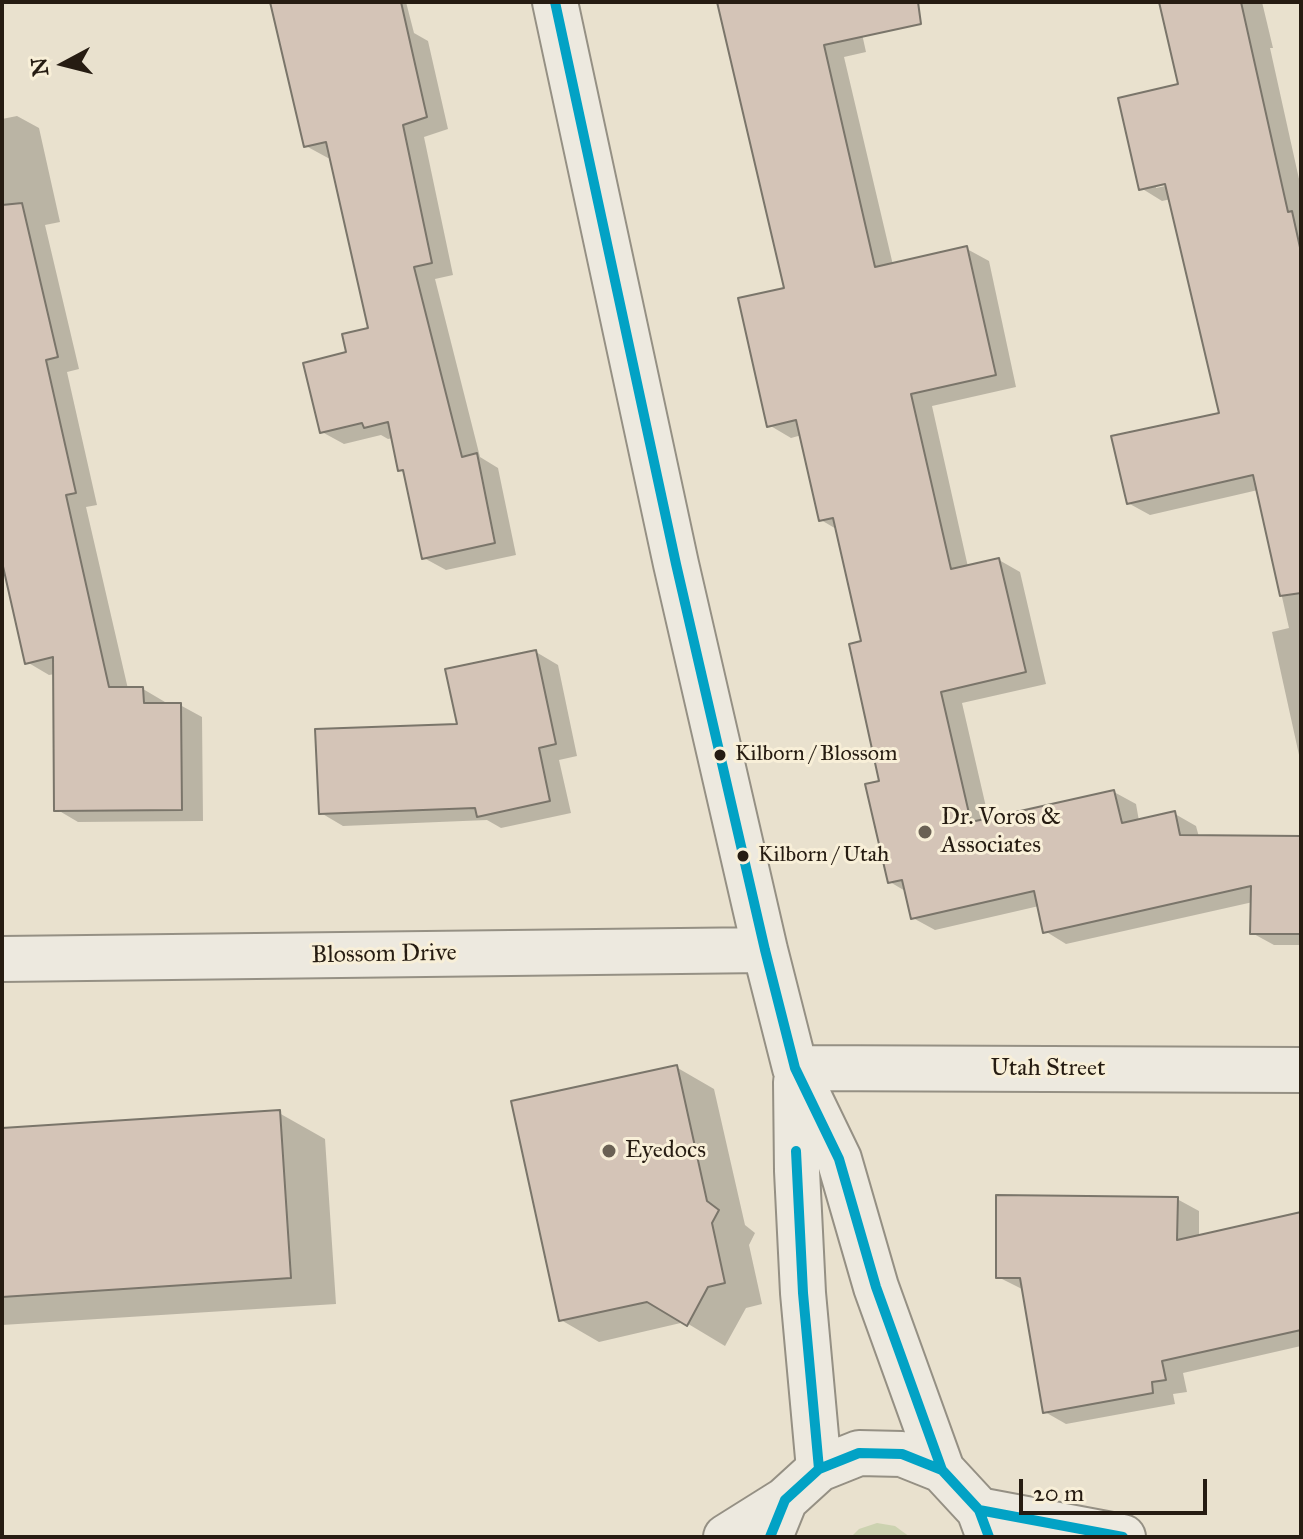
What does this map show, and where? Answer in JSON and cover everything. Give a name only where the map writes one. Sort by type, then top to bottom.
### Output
[{"type":"street","points":[[555,2],[676,564],[795,1068],[839,1159],[876,1287],[942,1470],[984,1524],[1123,1537]]},
{"type":"street","name":"Blossom Drive","points":[[2,959],[765,950]]},
{"type":"street","points":[[795,1068],[803,1293],[819,1469]]},
{"type":"street","name":"Utah Street","points":[[795,1068],[1301,1070]]},
{"type":"street","points":[[726,1537],[777,1519],[819,1469],[859,1453],[902,1454],[942,1470]]},
{"type":"green space","points":[[877,1523],[895,1526],[910,1537],[851,1537],[859,1529]]},
{"type":"building","points":[[270,2],[401,2],[427,117],[403,125],[432,263],[414,267],[462,457],[477,453],[495,543],[422,559],[403,470],[398,471],[388,422],[364,428],[362,423],[320,433],[303,363],[346,352],[342,334],[368,328],[326,142],[304,147]]},
{"type":"building","points":[[717,2],[918,2],[921,24],[824,45],[875,267],[967,246],[996,375],[911,394],[951,569],[999,558],[1026,672],[941,692],[971,822],[1114,790],[1122,823],[1175,811],[1180,835],[1301,836],[1301,934],[1250,934],[1251,886],[1043,933],[1034,891],[911,919],[902,880],[888,883],[865,784],[879,781],[849,644],[861,641],[833,518],[819,521],[796,420],[767,427],[738,298],[784,288]]},
{"type":"building","points":[[1159,2],[1241,2],[1288,212],[1292,211],[1301,252],[1301,593],[1280,596],[1253,475],[1127,504],[1111,436],[1219,413],[1165,184],[1139,190],[1118,98],[1178,84]]},
{"type":"building","points":[[22,203],[58,357],[46,360],[76,493],[66,495],[109,687],[143,687],[144,703],[181,703],[182,810],[54,811],[53,657],[25,664],[2,562],[2,205]]},
{"type":"building","points":[[536,650],[556,744],[539,748],[550,801],[477,817],[475,808],[319,814],[315,729],[457,724],[445,669]]},
{"type":"building","name":"Eyedocs","points":[[677,1065],[707,1201],[719,1210],[712,1223],[725,1283],[708,1287],[687,1326],[647,1302],[559,1321],[511,1101]]},
{"type":"building","points":[[280,1110],[291,1278],[2,1297],[2,1128]]},
{"type":"building","points":[[996,1195],[1178,1197],[1177,1240],[1301,1212],[1301,1330],[1162,1361],[1166,1380],[1152,1382],[1153,1393],[1043,1413],[1020,1278],[996,1278]]},
{"type":"transit line","points":[[555,2],[676,564],[795,1068],[839,1159],[876,1287],[942,1470]]},
{"type":"transit line","points":[[796,1151],[803,1293],[819,1469]]},
{"type":"transit line","points":[[770,1537],[785,1500],[819,1469],[859,1453],[902,1454],[942,1470],[979,1510],[989,1537]]},
{"type":"transit line","points":[[979,1510],[1123,1537]]},
{"type":"place","name":"Kilborn / Blossom","points":[[720,755]]},
{"type":"place","name":"Dr. Voros & Associates","points":[[925,832]]},
{"type":"place","name":"Kilborn / Utah","points":[[743,856]]},
{"type":"place","name":"Eyedocs","points":[[609,1151]]}]
